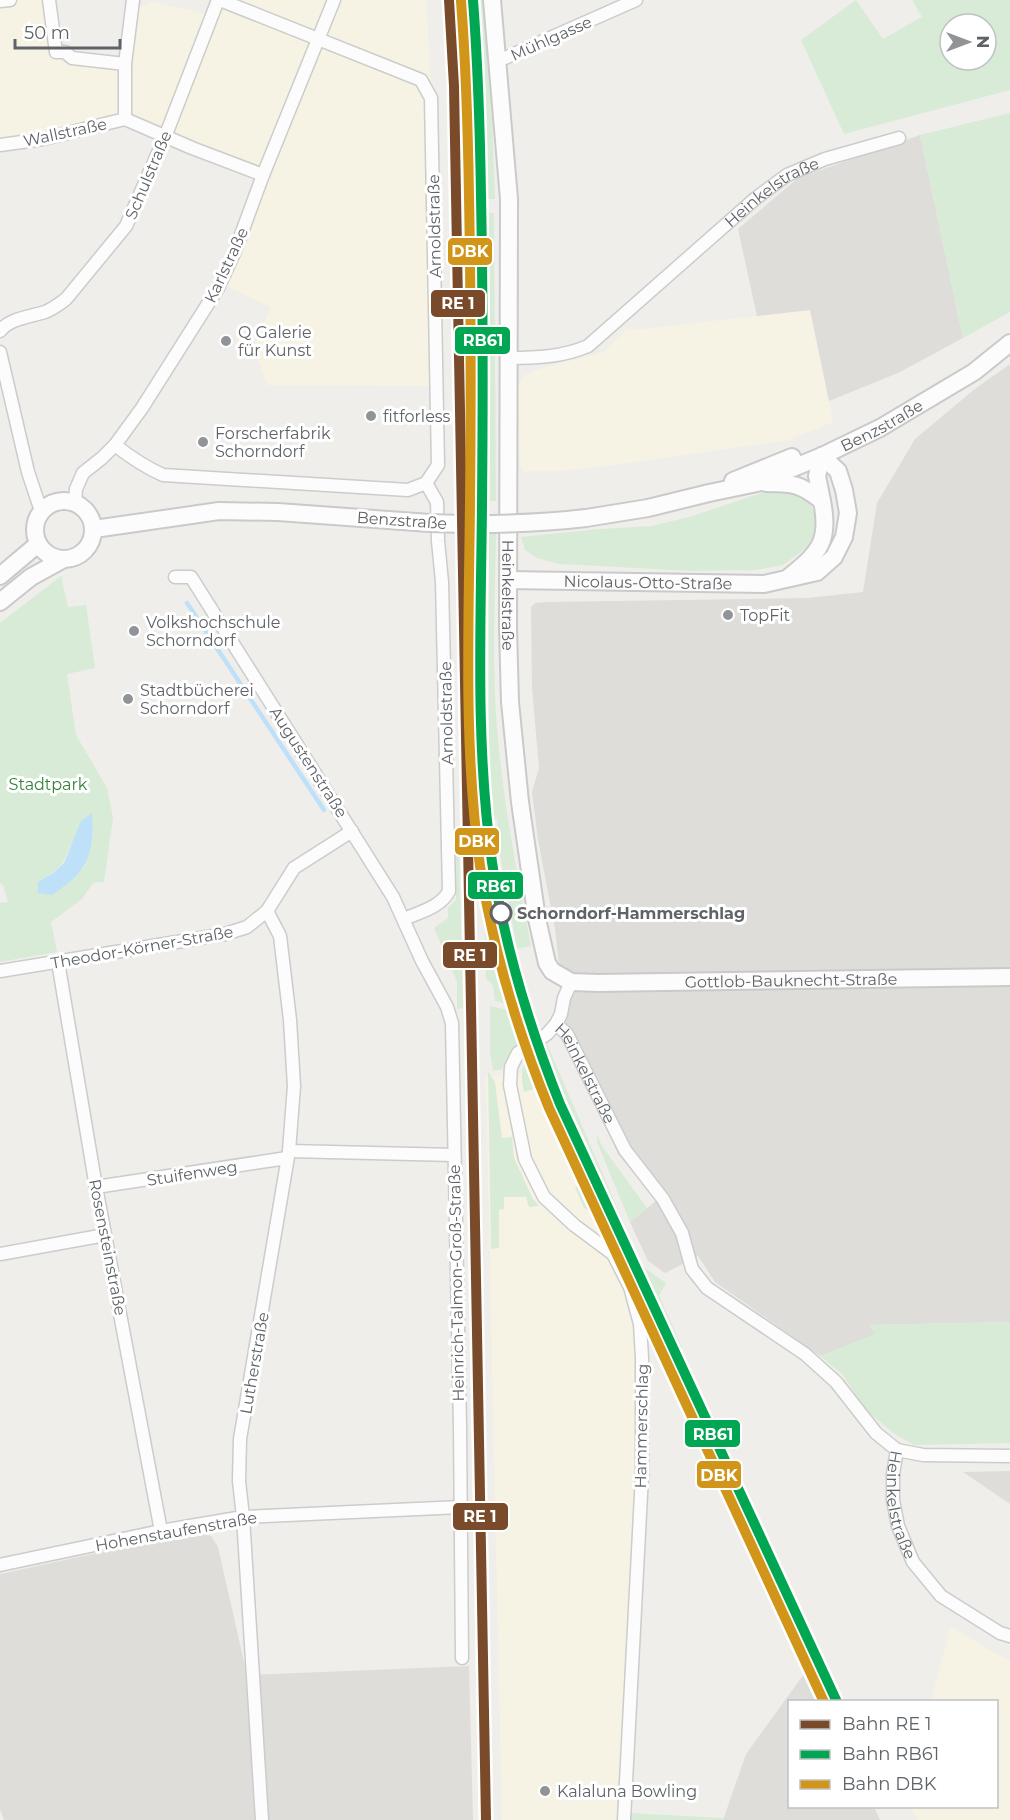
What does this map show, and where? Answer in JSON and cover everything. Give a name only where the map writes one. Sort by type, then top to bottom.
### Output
[{"type":"street","points":[[0,1],[10,0]]},
{"type":"street","points":[[49,0],[56,52],[65,52],[72,58],[125,64]]},
{"type":"street","points":[[125,118],[125,64],[133,0]]},
{"type":"street","name":"Arnoldstraße","points":[[219,0],[421,80],[431,98],[438,465],[426,483],[437,502],[442,582],[449,891],[440,903],[404,919]]},
{"type":"street","name":"Schulstraße","points":[[0,331],[2,327],[12,322],[55,308],[66,299],[126,226],[165,137],[219,0]]},
{"type":"street","name":"Karlstraße","points":[[75,503],[76,489],[83,473],[115,445],[156,388],[218,288],[235,251],[263,175],[334,0]]},
{"type":"street","name":"Heinkelstraße","points":[[492,0],[509,199],[510,702],[524,838],[541,939],[547,963],[552,971],[571,982],[556,1024],[567,1034],[625,1150],[663,1199],[682,1233],[692,1269],[706,1288],[805,1354],[836,1382],[876,1433],[897,1450],[892,1500],[898,1526],[913,1562],[941,1596],[1000,1633],[1010,1636]]},
{"type":"street","name":"Mühlgasse","points":[[498,61],[636,0]]},
{"type":"street","name":"Wallstraße","points":[[0,145],[43,139],[125,118],[165,137],[263,175]]},
{"type":"street","name":"Heinkelstraße","points":[[509,358],[536,358],[571,353],[588,346],[756,198],[787,175],[825,159],[899,138]]},
{"type":"street","name":"Benzstraße","points":[[93,529],[219,511],[278,512],[490,525],[544,523],[648,508],[756,483],[822,456],[889,423],[974,372],[1009,344]]},
{"type":"street","name":"Benzstraße","points":[[709,493],[752,472],[872,421],[980,357],[1009,344]]},
{"type":"street","points":[[0,352],[28,472],[41,511]]},
{"type":"street","points":[[115,445],[147,468],[163,475],[408,490],[426,483]]},
{"type":"street","name":"Nicolaus-Otto-Straße","points":[[508,580],[765,584],[818,572],[834,557],[844,537],[848,513],[838,471],[822,456],[817,476],[825,519],[825,535],[810,560],[786,579]]},
{"type":"street","points":[[756,483],[785,483],[807,489],[822,501]]},
{"type":"street","points":[[0,602],[31,577],[62,560],[74,558],[85,552],[92,541],[91,518],[85,509],[66,501],[48,505],[41,511],[34,533],[44,552],[52,558],[62,560]]},
{"type":"street","points":[[0,576],[38,544]]},
{"type":"street","name":"Augustenstraße","points":[[175,578],[191,577],[352,831],[404,919]]},
{"type":"street","name":"Theodor-Körner-Straße","points":[[0,971],[225,934],[247,927],[267,911],[294,868],[352,831]]},
{"type":"street","name":"Lutherstraße","points":[[262,1820],[239,1481],[240,1439],[288,1155],[294,1086],[290,1020],[280,936],[267,911]]},
{"type":"street","name":"Heinrich-Talmon-Groß-Straße","points":[[404,919],[422,961],[447,1007],[452,1023],[462,1658]]},
{"type":"street","name":"Rosensteinstraße","points":[[58,962],[96,1187],[161,1531]]},
{"type":"street","name":"Gottlob-Bauknecht-Straße","points":[[571,982],[598,984],[1010,977]]},
{"type":"street","name":"Hammerschlag","points":[[556,1024],[547,1034],[518,1053],[511,1067],[510,1085],[525,1159],[544,1197],[574,1225],[614,1254],[630,1287],[640,1324],[642,1474],[624,1820]]},
{"type":"street","name":"Stuifenweg","points":[[96,1187],[288,1155],[453,1155]]},
{"type":"street","points":[[0,1254],[105,1235]]},
{"type":"street","points":[[897,1450],[924,1455],[1010,1456]]},
{"type":"street","name":"Hohenstaufenstraße","points":[[0,1564],[161,1531],[243,1517],[461,1507]]},
{"type":"shaded area","points":[[0,0],[45,0],[51,47],[123,64],[130,11],[152,2],[208,14],[213,0],[426,0],[438,207],[443,386],[267,385],[254,348],[271,307],[226,286],[267,175],[123,121],[0,143]]},
{"type":"shaded area","points":[[920,135],[963,338],[898,373],[829,401],[810,310],[757,316],[738,229],[798,178]]},
{"type":"shaded area","points":[[810,310],[833,422],[788,440],[614,465],[561,471],[524,471],[520,466],[518,388],[522,378],[527,374],[604,352],[627,329]]},
{"type":"shaded area","points":[[1010,364],[1010,1322],[870,1325],[876,1334],[820,1356],[715,1282],[698,1256],[665,1273],[648,1261],[630,1222],[656,1201],[618,1154],[569,1050],[555,929],[538,840],[532,792],[539,768],[532,688],[531,607],[535,603],[547,602],[807,598],[863,592],[877,503],[915,439],[976,388]]},
{"type":"shaded area","points":[[540,1070],[634,1280],[640,1465],[621,1820],[502,1820],[486,1077]]},
{"type":"shaded area","points":[[1010,1471],[1010,1504],[963,1472]]},
{"type":"shaded area","points":[[199,1531],[211,1536],[218,1547],[247,1675],[469,1666],[473,1820],[4,1820],[0,1809],[0,1574]]},
{"type":"shaded area","points":[[951,1626],[990,1651],[1010,1660],[1010,1820],[918,1820],[911,1808],[998,1808],[998,1700],[931,1700]]},
{"type":"shaded area","points":[[807,1670],[822,1700],[788,1700],[788,1808],[874,1808],[880,1820],[723,1820],[746,1754]]},
{"type":"green space","points":[[478,0],[482,0],[490,67],[495,199],[487,199],[484,86]]},
{"type":"green space","points":[[856,0],[883,39],[922,17],[912,0],[1010,0],[1010,90],[844,134],[801,40]]},
{"type":"green space","points":[[1010,113],[1010,312],[963,338],[920,135]]},
{"type":"green space","points":[[487,213],[494,213],[496,501],[487,501]]},
{"type":"green space","points":[[786,489],[801,494],[810,503],[815,514],[816,530],[809,546],[783,565],[756,570],[692,571],[559,564],[537,558],[525,550],[521,537],[651,526],[689,517],[765,492]]},
{"type":"green space","points":[[489,532],[496,532],[494,676],[500,759],[531,946],[517,949],[501,859],[497,819],[492,819],[489,782]]},
{"type":"green space","name":"Stadtpark","points":[[61,576],[68,607],[86,605],[95,668],[67,674],[76,735],[107,788],[113,818],[104,882],[93,883],[82,899],[51,922],[57,952],[0,962],[0,903],[8,902],[3,885],[0,883],[0,623]],"holes":[[[93,833],[90,852],[83,868],[38,882],[59,867],[70,846]]]},
{"type":"green space","points":[[459,851],[463,1008],[457,1009],[457,982],[434,928],[448,918],[448,908],[456,900],[456,852]]},
{"type":"green space","points":[[482,853],[500,939],[519,1003],[512,1005],[495,1001],[493,986],[486,978]]},
{"type":"green space","points":[[490,1006],[512,1011],[523,1010],[530,1036],[512,1049],[501,1070],[493,1070],[490,1051]]},
{"type":"green space","points":[[547,1044],[642,1266],[666,1283],[659,1296],[682,1347],[679,1351],[564,1105],[542,1047]]},
{"type":"green space","points":[[534,1051],[660,1330],[650,1328],[643,1303],[619,1252],[609,1236],[596,1225],[589,1211],[584,1208],[575,1187],[580,1185],[556,1132],[540,1087],[524,1092],[522,1080],[524,1065]]},
{"type":"green space","points":[[488,1072],[495,1082],[502,1138],[512,1137],[514,1158],[533,1199],[539,1206],[529,1207],[526,1197],[504,1197],[504,1209],[499,1210],[499,1248],[491,1249]]},
{"type":"green space","points":[[597,1135],[602,1146],[647,1208],[630,1222],[597,1142]]},
{"type":"green space","points":[[1010,1322],[1010,1443],[914,1445],[893,1433],[865,1409],[843,1375],[820,1356],[875,1334],[869,1325]]},
{"type":"green space","points":[[630,1813],[723,1818],[723,1820],[630,1820]]},
{"type":"water","points":[[92,813],[90,851],[81,870],[52,895],[38,893],[38,882],[64,863],[81,821]]},
{"type":"waterway","points":[[187,603],[324,810]]},
{"type":"transit line","points":[[449,0],[454,86],[486,1820]]},
{"type":"rail line","name":"RB61","points":[[473,0],[479,122],[482,273],[481,728],[487,818],[503,924],[528,1015],[560,1104],[836,1700]]},
{"type":"rail line","name":"DBK","points":[[461,1],[467,124],[470,273],[469,729],[475,821],[485,897],[507,989],[549,1108],[823,1700]]},
{"type":"place","name":"Q Galerie für Kunst","points":[[226,341]]},
{"type":"place","name":"fitforless","points":[[371,416]]},
{"type":"place","name":"Forscherfabrik Schorndorf","points":[[203,442]]},
{"type":"place","name":"TopFit","points":[[728,615]]},
{"type":"place","name":"Volkshochschule Schorndorf","points":[[134,631]]},
{"type":"place","name":"Stadtbücherei Schorndorf","points":[[128,699]]},
{"type":"place","name":"Schorndorf-Hammerschlag","points":[[501,913]]},
{"type":"place","name":"Kalaluna Bowling","points":[[545,1791]]}]
